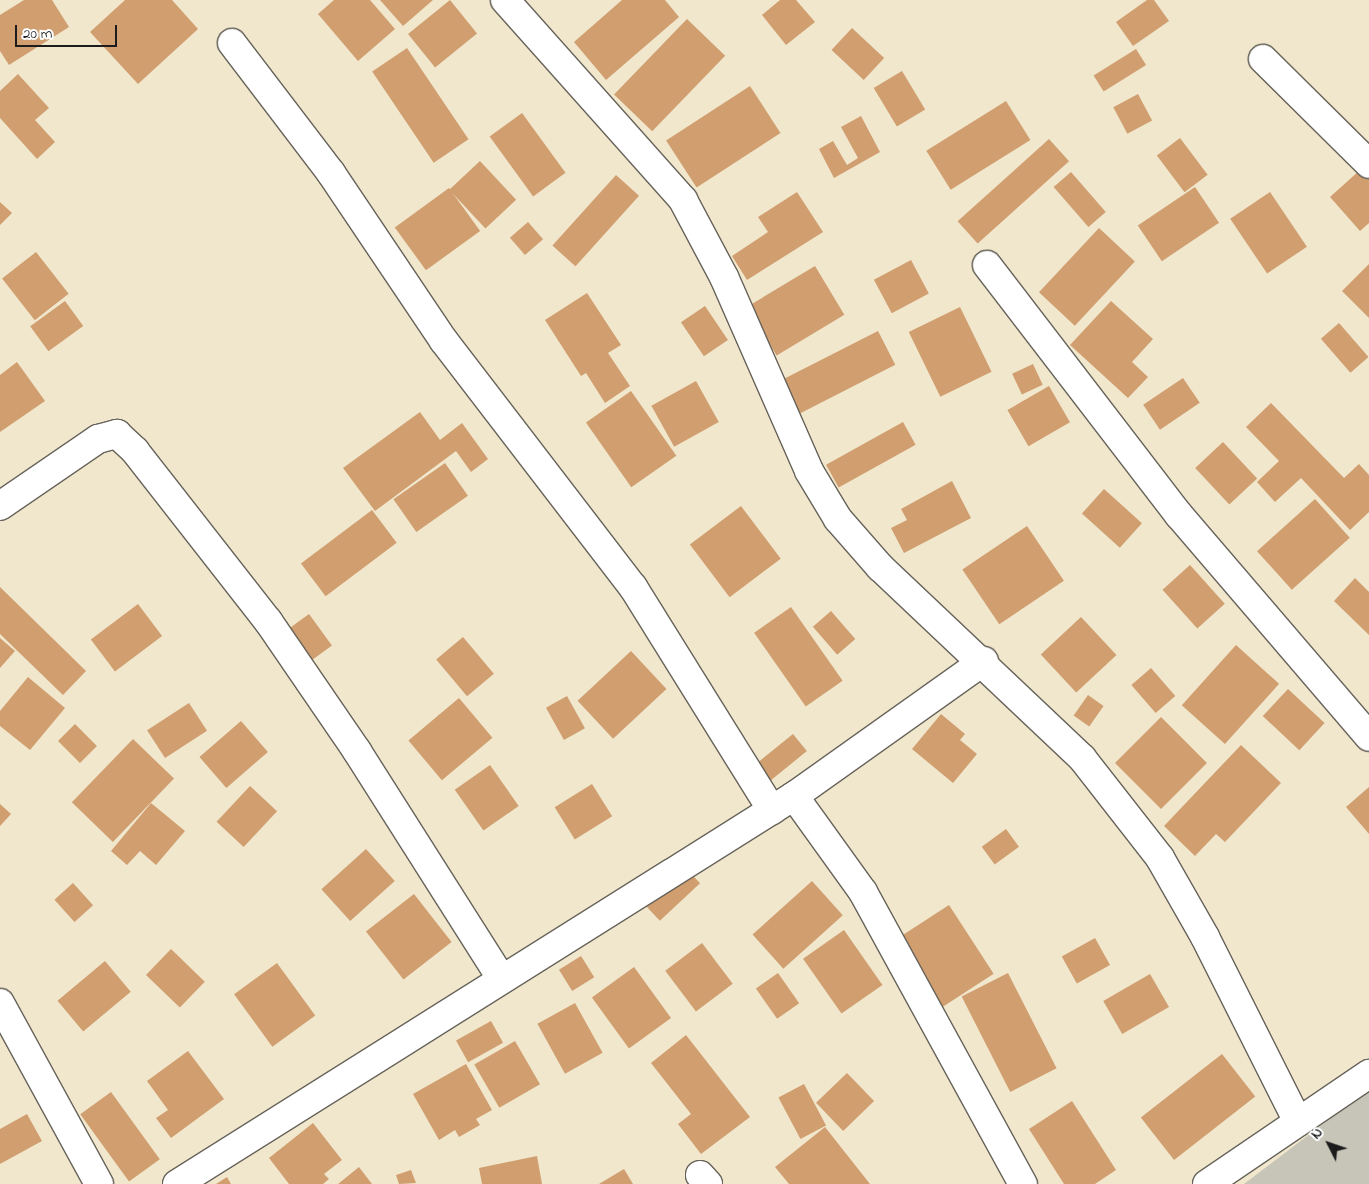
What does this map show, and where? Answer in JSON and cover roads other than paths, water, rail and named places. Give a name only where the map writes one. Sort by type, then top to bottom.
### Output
[{"type":"street","points":[[504,0],[581,80],[683,200],[724,277],[809,472],[838,519],[880,567],[984,662],[1082,758],[1160,858],[1205,937],[1298,1122]]},
{"type":"street","points":[[232,42],[331,173],[444,341],[633,587],[783,803],[863,892],[1023,1184]]},
{"type":"street","points":[[1262,59],[1369,164]]},
{"type":"street","points":[[987,265],[1179,515],[1369,737]]},
{"type":"street","points":[[0,506],[98,439],[117,434],[135,450],[268,621],[357,751],[501,978]]},
{"type":"street","points":[[177,1184],[501,978],[783,803],[984,662]]},
{"type":"street","points":[[0,1003],[91,1182]]},
{"type":"street","points":[[1207,1184],[1369,1074]]}]
